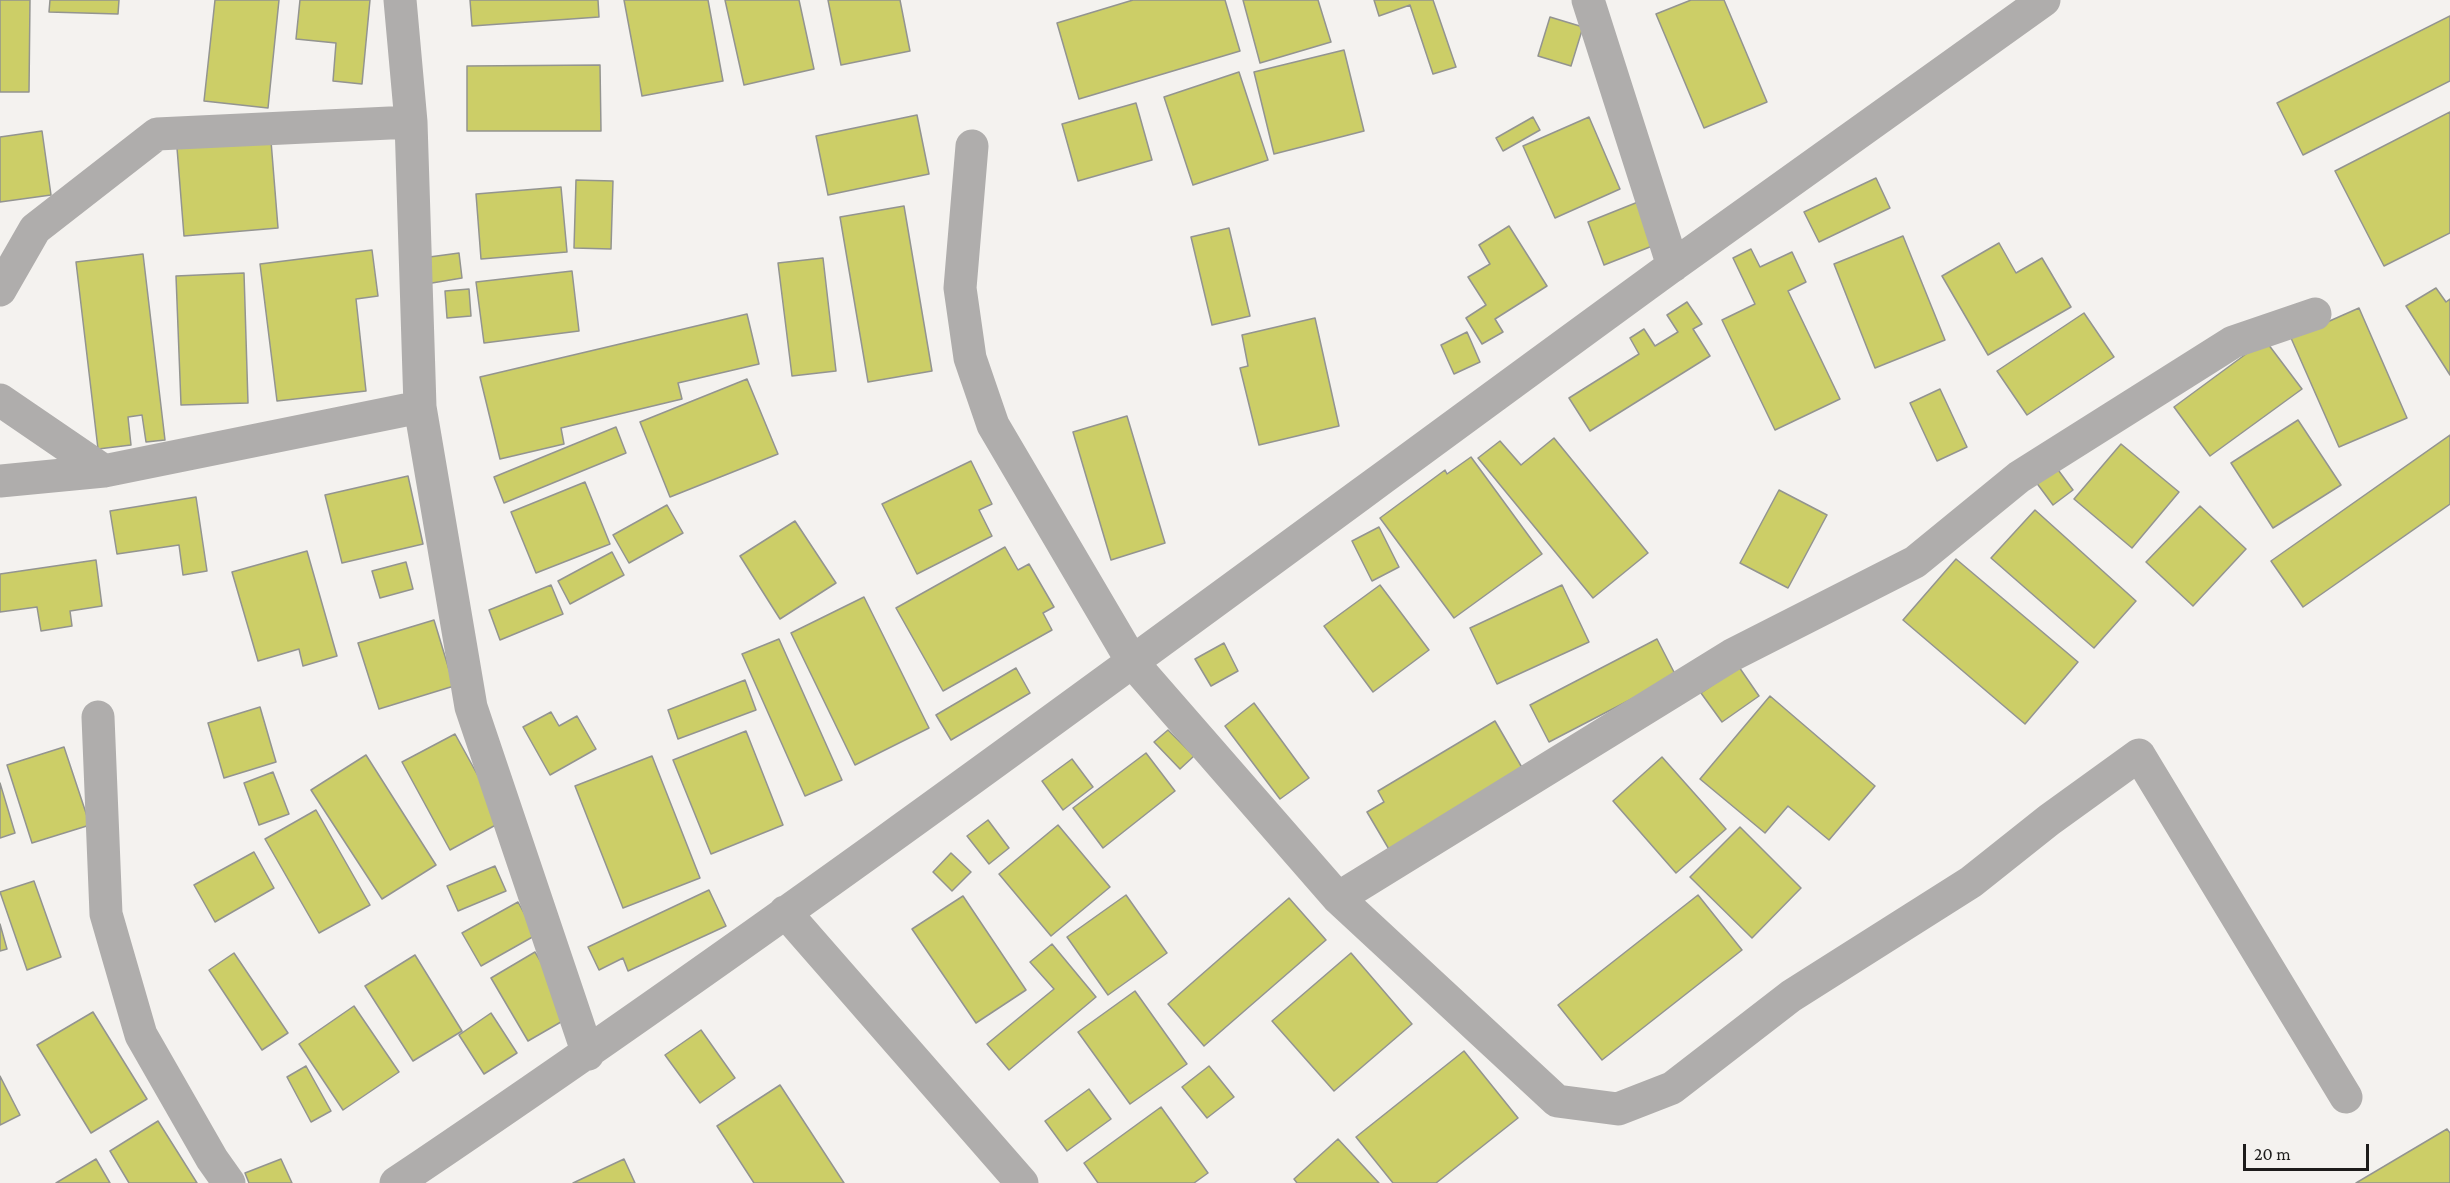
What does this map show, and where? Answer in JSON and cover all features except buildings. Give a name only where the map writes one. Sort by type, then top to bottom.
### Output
[{"type":"street","points":[[400,0],[411,122],[420,407],[471,707],[588,1054]]},
{"type":"street","points":[[1588,0],[1673,266]]},
{"type":"street","points":[[396,1183],[588,1054],[1133,663],[1673,266],[2044,0]]},
{"type":"street","points":[[0,290],[35,229],[157,134],[411,122]]},
{"type":"street","points":[[972,146],[960,288],[970,358],[993,425],[1133,663],[1338,898],[1557,1101],[1618,1109],[1672,1088],[1791,996],[1971,882],[2049,820],[2139,755],[2346,1097]]},
{"type":"street","points":[[1338,898],[1732,656],[1915,562],[2019,477],[2233,342],[2315,314]]},
{"type":"street","points":[[0,400],[104,471]]},
{"type":"street","points":[[0,481],[104,471],[420,407]]},
{"type":"street","points":[[98,717],[106,914],[141,1035],[212,1159],[229,1183]]},
{"type":"street","points":[[785,912],[1022,1183]]}]
